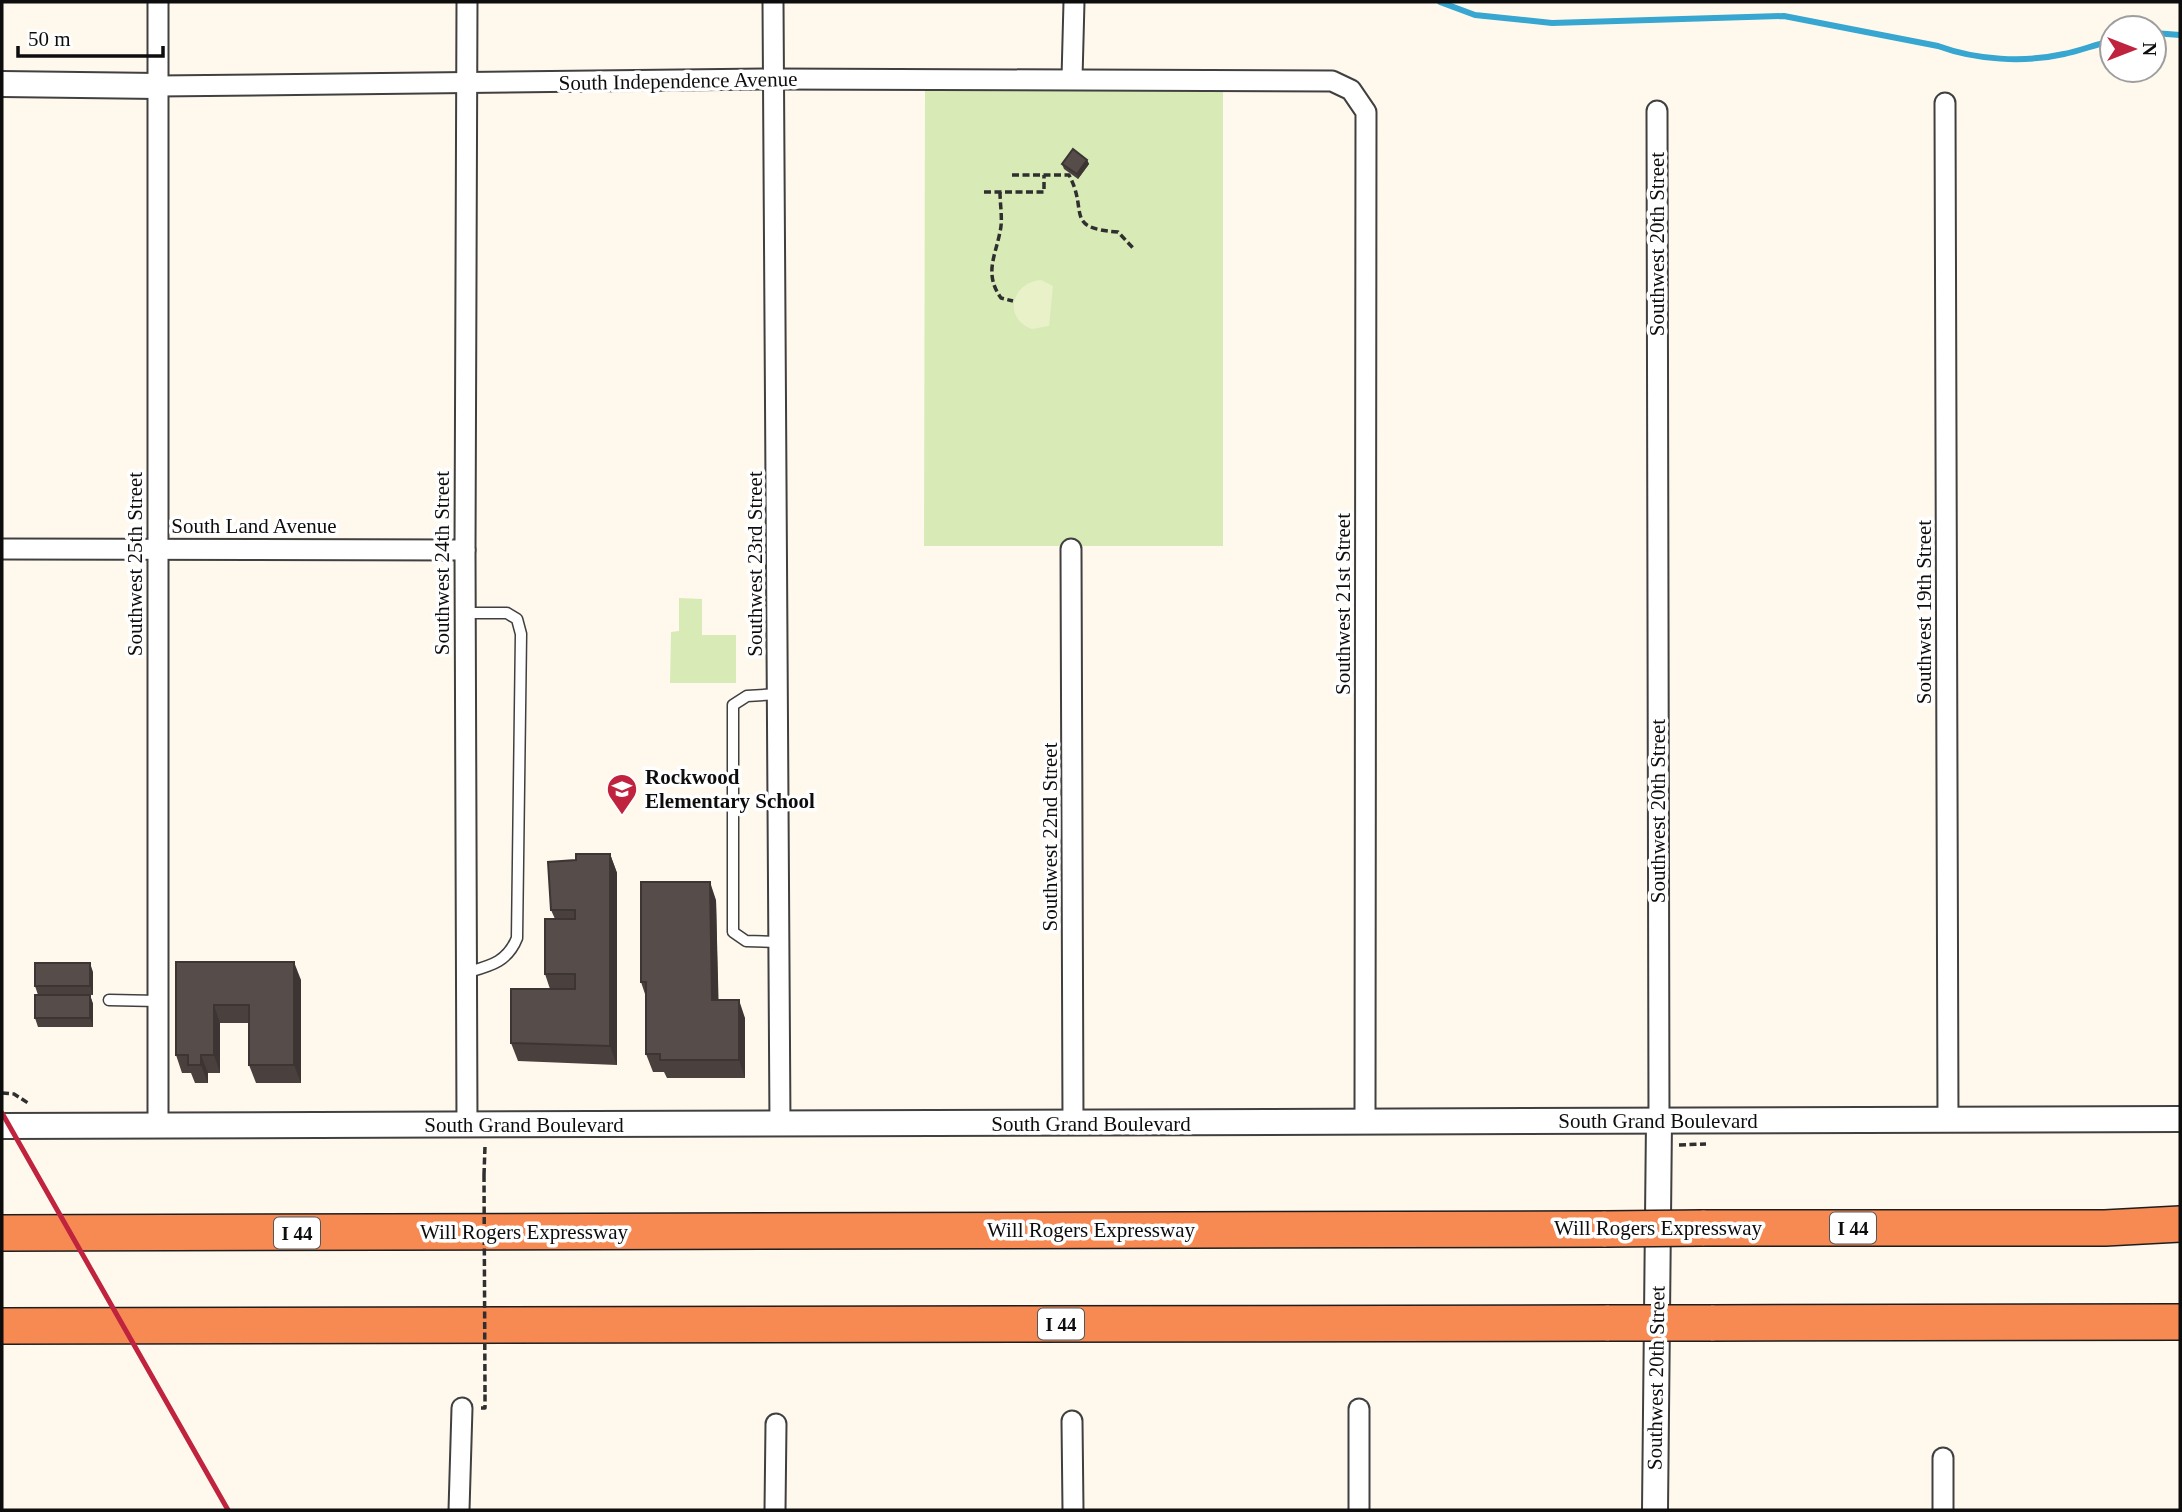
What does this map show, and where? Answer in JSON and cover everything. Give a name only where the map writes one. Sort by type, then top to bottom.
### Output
[{"type":"highway","points":[[2105,1228],[2180,1214]]},
{"type":"highway","name":"Will Rogers Expressway","points":[[2,1233],[2105,1228],[2180,1224]]},
{"type":"highway","name":"I 44","points":[[2,1326],[2180,1322]]},
{"type":"street","name":"Southwest 25th Street","points":[[158,2],[158,1126]]},
{"type":"street","name":"Southwest 24th Street","points":[[467,2],[464,550],[464,974],[467,1125]]},
{"type":"street","name":"Southwest 23rd Street","points":[[773,2],[780,1125]]},
{"type":"street","points":[[1072,78],[1074,2]]},
{"type":"street","name":"South Independence Avenue","points":[[2,84],[158,86],[1072,78],[1332,80],[1351,90]]},
{"type":"street","name":"Southwest 21st Street","points":[[1351,90],[1366,112],[1365,1122]]},
{"type":"street","name":"Southwest 19th Street","points":[[1945,103],[1948,1120]]},
{"type":"street","name":"Southwest 20th Street","points":[[1655,1510],[1658,1121],[1657,111]]},
{"type":"street","name":"South Land Avenue","points":[[2,549],[464,550]]},
{"type":"street","name":"Southwest 22nd Street","points":[[1071,549],[1073,1124]]},
{"type":"street","name":"South Grand Boulevard","points":[[2,1126],[2180,1119]]},
{"type":"street","points":[[460,1510],[462,1408]]},
{"type":"street","points":[[1359,1409],[1359,1510]]},
{"type":"street","points":[[1072,1422],[1073,1510]]},
{"type":"street","points":[[775,1510],[776,1424]]},
{"type":"street","points":[[1943,1458],[1943,1510]]},
{"type":"lane","points":[[464,613],[507,613],[517,619],[521,634],[517,938],[511,954],[499,963],[464,974]]},
{"type":"lane","points":[[779,694],[747,696],[733,705],[731,753],[733,932],[746,941],[779,942]]},
{"type":"lane","points":[[109,1000],[158,1001]]},
{"type":"path","points":[[1012,175],[1069,175],[1077,190],[1083,223],[1090,229],[1118,232],[1133,248]]},
{"type":"path","points":[[984,192],[1044,192],[1044,175]]},
{"type":"path","points":[[1000,192],[1000,231],[991,258],[992,278],[1001,298],[1013,302]]},
{"type":"path","points":[[485,1144],[485,1392]]},
{"type":"green space","points":[[925,90],[1223,91],[1223,546],[924,546]]},
{"type":"green space","points":[[1041,280],[1053,286],[1049,326],[1032,329],[1017,317],[1014,301],[1023,287]]},
{"type":"green space","points":[[679,598],[702,599],[702,635],[736,635],[736,683],[670,683],[671,632],[679,631]]},
{"type":"building","points":[[1073,149],[1087,160],[1077,174],[1062,164]]},
{"type":"building","points":[[576,854],[610,854],[610,1046],[511,1043],[511,989],[575,989],[575,974],[545,974],[545,919],[575,919],[575,910],[551,910],[548,862],[576,860]]},
{"type":"building","points":[[641,882],[710,882],[712,1000],[739,1000],[739,1060],[660,1060],[660,1054],[646,1054],[646,982],[641,982]]},
{"type":"building","points":[[176,962],[294,962],[294,1065],[249,1065],[249,1005],[214,1005],[214,1055],[201,1055],[201,1065],[188,1065],[188,1055],[176,1055]]},
{"type":"building","points":[[35,963],[90,963],[90,986],[35,986]]},
{"type":"building","points":[[35,995],[90,995],[90,1018],[35,1018]]},
{"type":"waterway","points":[[1440,2],[1475,15],[1552,23],[1784,16],[2000,59],[2049,57],[2098,45]]},
{"type":"waterway","points":[[2168,34],[2180,35]]},
{"type":"railway","points":[[2,1113],[228,1510]]},
{"type":"place","name":"Rockwood Elementary School","points":[[622,816]]}]
